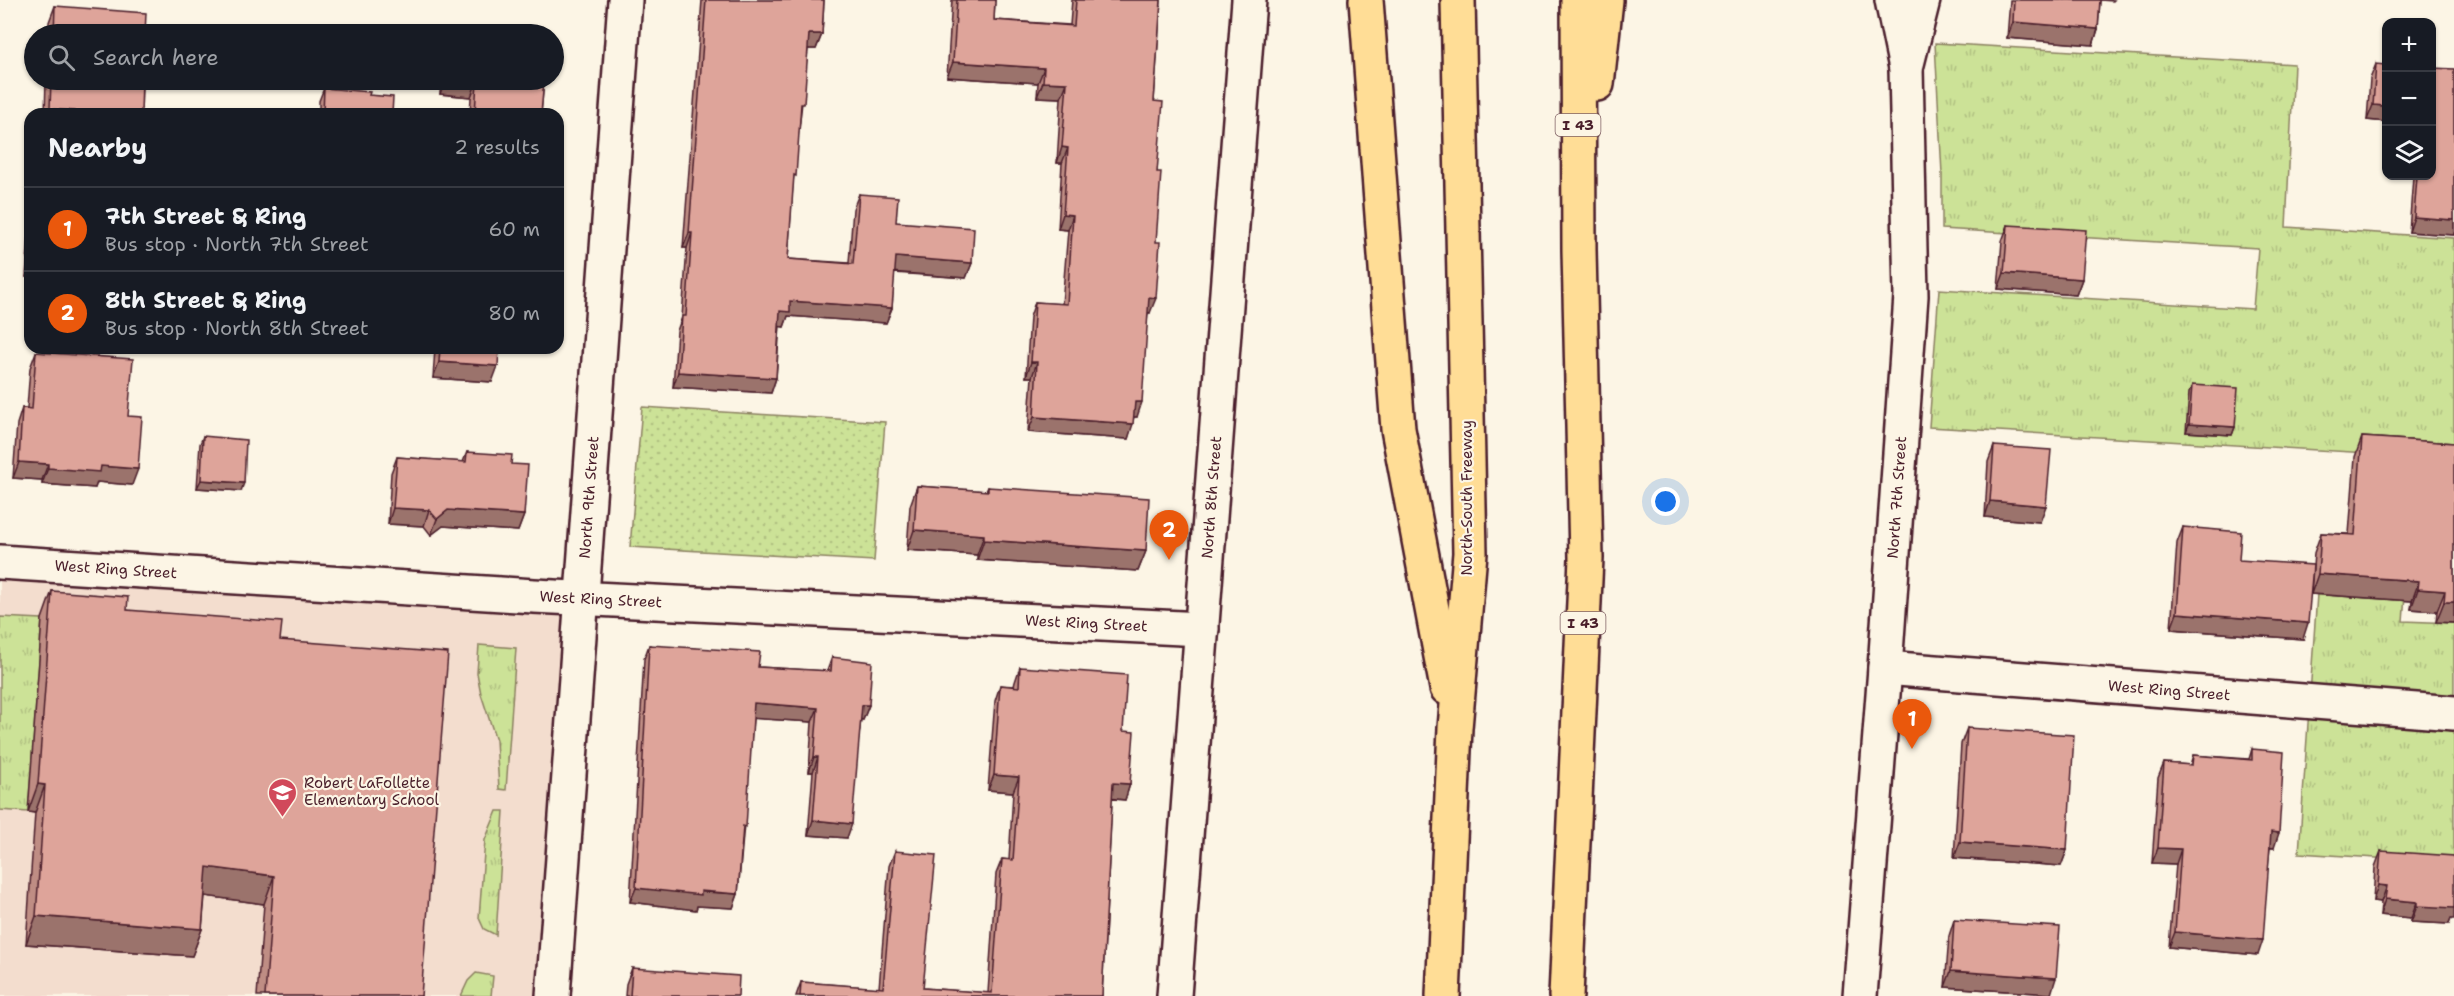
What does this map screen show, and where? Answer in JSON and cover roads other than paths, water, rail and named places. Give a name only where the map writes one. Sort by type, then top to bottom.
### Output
[{"type":"highway","points":[[1366,0],[1398,429],[1455,728]]},
{"type":"highway","name":"North-South Freeway","points":[[1443,996],[1455,728],[1470,553],[1458,0]]},
{"type":"highway","name":"I 43","points":[[1566,996],[1586,558],[1579,250],[1578,0]]},
{"type":"highway","points":[[1579,250],[1605,0]]},
{"type":"street","name":"North 9th Street","points":[[553,996],[625,0]]},
{"type":"street","name":"North 8th Street","points":[[1174,996],[1249,0]]},
{"type":"street","points":[[1892,0],[1906,68]]},
{"type":"street","name":"North 7th Street","points":[[1860,996],[1886,668],[1911,296],[1906,68],[1923,0]]},
{"type":"street","name":"West Ring Street","points":[[0,562],[580,598],[1202,629]]},
{"type":"street","name":"West Ring Street","points":[[1886,668],[2454,713]]},
{"type":"place","name":"8th Street & Ring","points":[[1169,560]]},
{"type":"place","name":"7th Street & Ring","points":[[1912,749]]},
{"type":"place","name":"Robert LaFollette Elementary School","points":[[283,818]]}]
